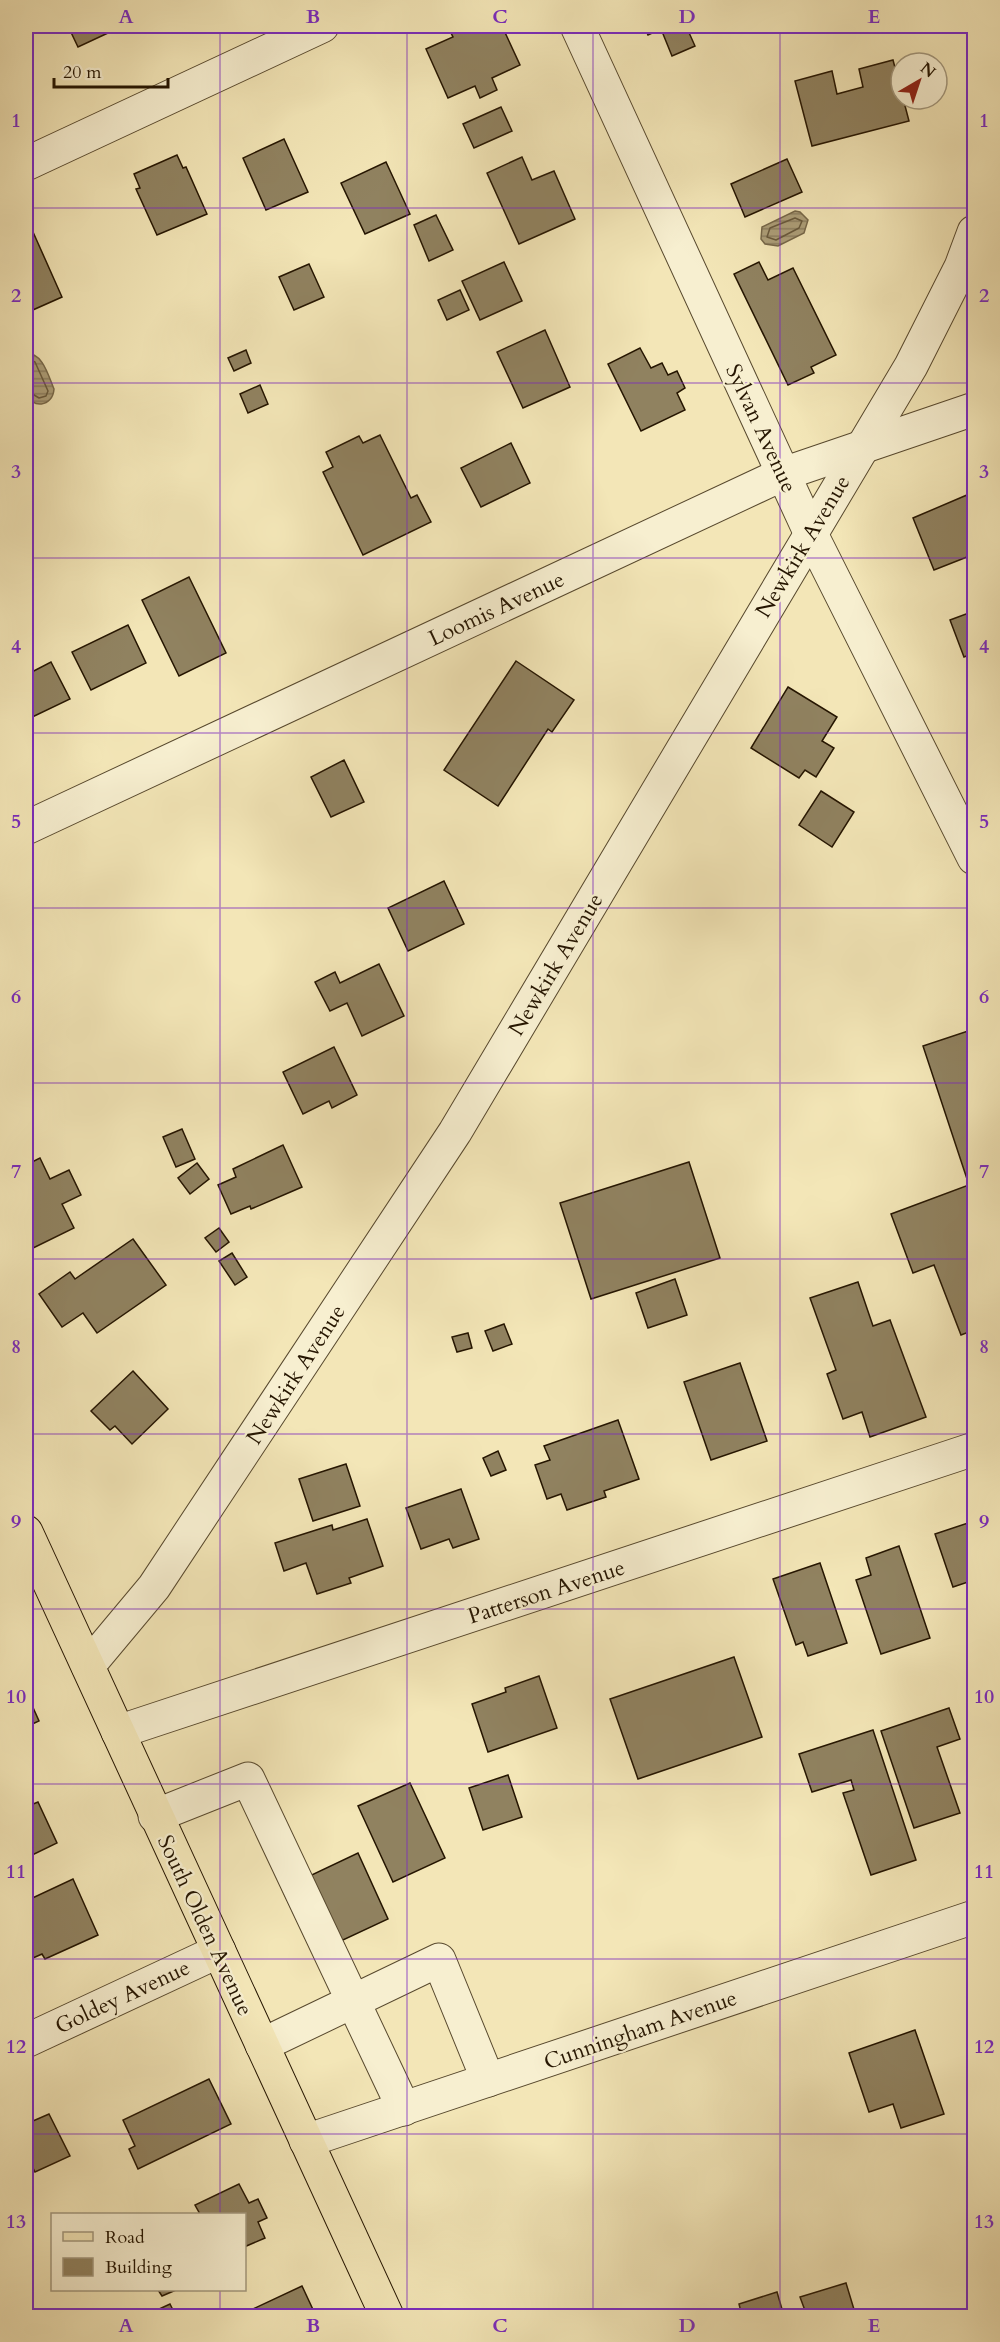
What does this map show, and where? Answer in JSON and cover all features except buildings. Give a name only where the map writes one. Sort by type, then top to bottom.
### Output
[{"type":"main road","name":"South Olden Avenue","points":[[26,1532],[387,2316]]},
{"type":"street","points":[[26,164],[322,26]]},
{"type":"street","name":"Sylvan Avenue","points":[[577,26],[810,532],[975,858]]},
{"type":"street","name":"Newkirk Avenue","points":[[88,1666],[154,1587],[455,1132],[860,448],[911,366],[961,267],[975,232]]},
{"type":"street","name":"Loomis Avenue","points":[[26,828],[783,474],[975,409]]},
{"type":"street","name":"Patterson Avenue","points":[[118,1732],[975,1449]]},
{"type":"street","points":[[155,1816],[248,1779],[404,2109]]},
{"type":"street","name":"Cunningham Avenue","points":[[306,2141],[975,1917]]},
{"type":"street","name":"Goldey Avenue","points":[[26,2042],[219,1951]]},
{"type":"street","points":[[262,2045],[439,1960],[488,2080]]},
{"type":"water","points":[[795,211],[800,212],[808,220],[804,233],[778,246],[765,244],[761,239],[762,227]]},
{"type":"water","points":[[26,353],[32,354],[41,361],[54,389],[53,395],[46,403],[32,402],[26,392],[24,378]]}]
